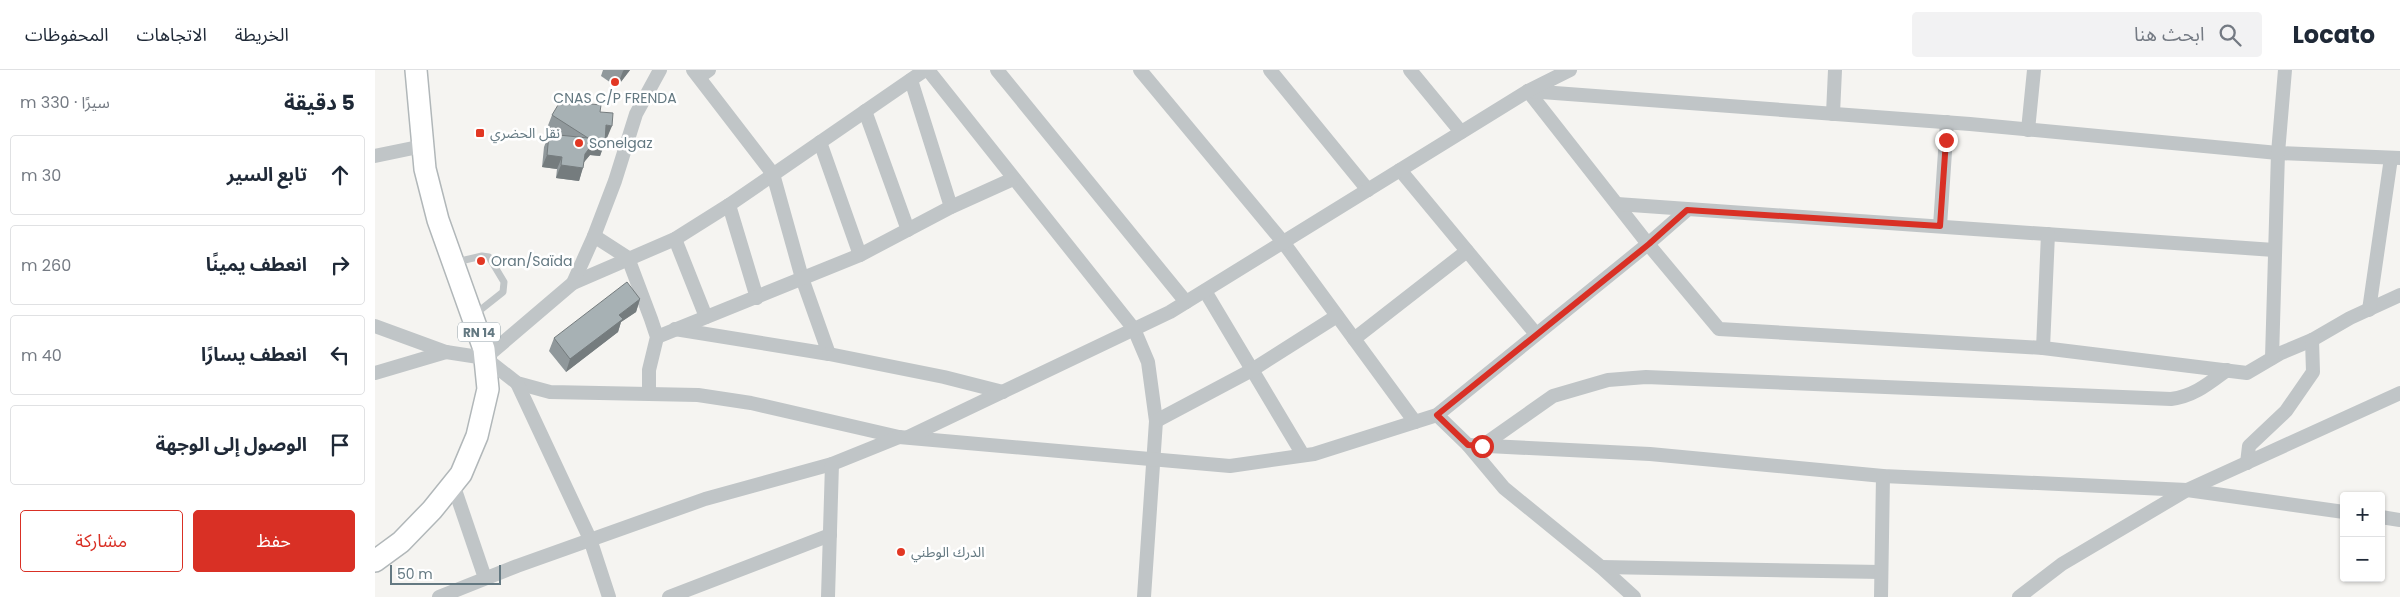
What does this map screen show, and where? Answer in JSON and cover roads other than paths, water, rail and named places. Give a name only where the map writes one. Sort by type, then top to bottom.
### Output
[{"type":"main road","name":"RN 14","points":[[375,561],[401,542],[432,510],[461,474],[477,436],[487,390],[485,349],[438,220],[425,169],[417,70]]},
{"type":"street","points":[[573,283],[595,236],[636,114],[659,70]]},
{"type":"street","points":[[485,358],[573,283],[675,238],[729,205],[927,70],[1134,330],[1148,362],[1156,421],[1144,597]]},
{"type":"street","points":[[997,70],[1186,302]]},
{"type":"street","points":[[1140,70],[1283,242],[1415,422]]},
{"type":"street","points":[[1270,70],[1368,190]]},
{"type":"street","points":[[1411,70],[1461,132]]},
{"type":"street","points":[[439,597],[590,539],[705,499],[832,464],[903,437],[1003,392],[1134,330],[1186,302],[1528,91],[1569,70]]},
{"type":"street","points":[[1833,114],[1835,70]]},
{"type":"street","points":[[2028,130],[2033,70]]},
{"type":"street","points":[[2272,358],[2278,153],[2285,70]]},
{"type":"street","points":[[700,72],[773,174],[802,278],[829,354]]},
{"type":"street","points":[[1528,91],[1545,72]]},
{"type":"street","points":[[911,80],[951,207]]},
{"type":"street","points":[[1528,91],[1947,122],[2278,153],[2396,158],[2369,310]]},
{"type":"street","points":[[1528,91],[1719,329],[2043,348],[2247,373],[2350,318],[2400,295]]},
{"type":"street","points":[[865,111],[908,230]]},
{"type":"street","points":[[1940,226],[1947,122]]},
{"type":"street","points":[[820,142],[860,255]]},
{"type":"street","points":[[375,156],[423,146]]},
{"type":"street","points":[[1400,170],[1536,334]]},
{"type":"street","points":[[657,337],[860,255],[951,207],[1013,179]]},
{"type":"street","points":[[1617,204],[2275,250]]},
{"type":"street","points":[[729,205],[757,298]]},
{"type":"street","points":[[375,326],[446,352],[485,358],[517,382],[551,392],[698,395],[751,403],[903,437],[1230,466],[1303,455],[1437,415],[1649,244],[1687,210]]},
{"type":"street","points":[[2043,348],[2048,234]]},
{"type":"street","points":[[595,236],[628,258],[657,337],[649,370],[649,393]]},
{"type":"street","points":[[675,238],[706,317]]},
{"type":"street","points":[[1354,339],[1467,252]]},
{"type":"street","points":[[1205,291],[1303,455]]},
{"type":"street","points":[[1156,421],[1252,370],[1337,316]]},
{"type":"street","points":[[675,330],[829,354],[944,377],[1003,392]]},
{"type":"street","points":[[2247,462],[2249,446],[2287,410],[2313,372],[2311,340]]},
{"type":"street","points":[[375,373],[446,352]]},
{"type":"street","points":[[1482,446],[1553,396],[1608,380],[1646,377],[2171,399],[2187,397],[2198,392],[2227,370]]},
{"type":"street","points":[[517,382],[590,539],[609,597]]},
{"type":"street","points":[[2019,597],[2062,564],[2187,490],[2400,393]]},
{"type":"street","points":[[1437,415],[1468,445],[1504,488],[1601,567],[1634,597]]},
{"type":"street","points":[[1468,445],[1651,454],[1883,476],[2187,490],[2340,511]]},
{"type":"street","points":[[828,597],[832,464]]},
{"type":"street","points":[[1881,597],[1883,476]]},
{"type":"street","points":[[453,484],[485,578]]},
{"type":"street","points":[[2385,518],[2400,520]]},
{"type":"street","points":[[669,597],[829,535]]},
{"type":"street","points":[[1601,567],[1881,572]]},
{"type":"lane","points":[[453,263],[482,256],[489,257],[504,282],[503,292],[473,316]]},
{"type":"place","name":"CNAS C/P FRENDA","points":[[615,82]]},
{"type":"place","name":"نقل الحضري","points":[[480,133]]},
{"type":"place","name":"Sonelgaz","points":[[579,143]]},
{"type":"place","name":"Oran/Saïda","points":[[481,261]]},
{"type":"place","name":"الدرك الوطني","points":[[901,552]]}]
